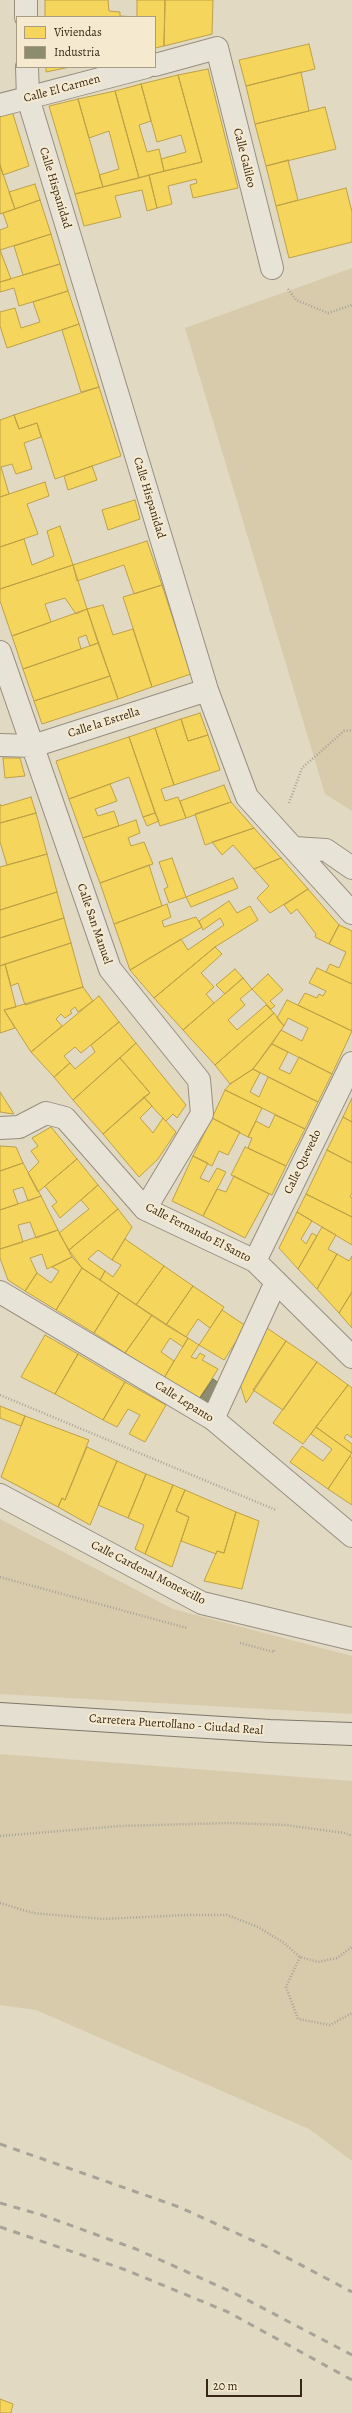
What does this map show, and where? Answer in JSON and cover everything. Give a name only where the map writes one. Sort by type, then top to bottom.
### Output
[{"type":"highway","name":"Carretera Puertollano - Ciudad Real","points":[[0,1714],[270,1731],[352,1734]]},
{"type":"street","points":[[26,0],[26,16]]},
{"type":"street","name":"Calle Galileo","points":[[156,65],[217,48],[272,268]]},
{"type":"street","name":"Calle Hispanidad","points":[[27,68],[28,98],[207,690],[247,796],[294,848]]},
{"type":"street","name":"Calle El Carmen","points":[[0,105],[142,68]]},
{"type":"street","name":"Calle San Manuel","points":[[0,652],[110,969],[199,1080],[202,1114],[145,1209]]},
{"type":"street","name":"Calle la Estrella","points":[[0,744],[32,746],[207,690]]},
{"type":"street","points":[[294,848],[326,850],[352,868]]},
{"type":"street","points":[[294,848],[352,913]]},
{"type":"street","name":"Calle Quevedo","points":[[255,1261],[352,1063]]},
{"type":"street","name":"Calle Fernando El Santo","points":[[0,1128],[19,1127],[46,1113],[65,1118],[145,1209],[255,1261],[352,1357]]},
{"type":"street","points":[[212,1419],[276,1282]]},
{"type":"street","name":"Calle Lepanto","points":[[0,1292],[212,1419],[352,1536]]},
{"type":"street","name":"Calle Cardenal Monescillo","points":[[0,1495],[202,1603],[352,1639]]},
{"type":"path","points":[[272,268],[296,300],[328,313],[352,305]]},
{"type":"path","points":[[279,832],[302,768],[344,732],[352,730]]},
{"type":"path","points":[[0,1395],[279,1511]]},
{"type":"path","points":[[0,1577],[190,1629]]},
{"type":"path","points":[[236,1642],[274,1652]]},
{"type":"path","points":[[0,1836],[121,1826],[230,1823],[285,1825],[345,1833],[352,1836]]},
{"type":"path","points":[[0,1903],[33,1913],[103,1919],[186,1914],[227,1915],[258,1927],[284,1943],[300,1957],[318,1962],[337,1958],[352,1947]]},
{"type":"path","points":[[300,1957],[286,1987],[298,2019],[330,2025],[352,2013]]},
{"type":"shaded area","points":[[352,268],[352,811],[325,794],[185,328]]},
{"type":"shaded area","points":[[0,1519],[173,1609],[352,1656],[352,1714],[0,1694]]},
{"type":"shaded area","points":[[0,1754],[352,1781],[352,2161],[309,2129],[36,2010],[0,2005]]},
{"type":"building: Viviendas","points":[[45,0],[108,0],[109,11],[120,12],[120,16],[45,16]]},
{"type":"building: Viviendas","points":[[137,0],[165,0],[164,46],[156,48],[156,16],[137,16]]},
{"type":"building: Viviendas","points":[[165,0],[213,0],[212,34],[164,46]]},
{"type":"building: Viviendas","points":[[309,44],[315,69],[246,86],[239,60]]},
{"type":"building: Viviendas","points":[[46,68],[65,68],[46,72]]},
{"type":"building: Viviendas","points":[[208,69],[238,188],[193,198],[190,185],[197,183],[196,179],[168,186],[172,204],[157,208],[149,175],[202,162],[178,75]]},
{"type":"building: Viviendas","points":[[301,72],[309,111],[255,124],[246,86]]},
{"type":"building: Viviendas","points":[[178,75],[202,162],[164,171],[161,159],[186,152],[181,135],[157,142],[141,84]]},
{"type":"building: Viviendas","points":[[141,84],[151,121],[139,125],[147,152],[159,149],[164,171],[139,178],[115,91]]},
{"type":"building: Viviendas","points":[[115,91],[139,178],[103,187],[99,175],[119,169],[109,131],[89,138],[78,99]]},
{"type":"building: Viviendas","points":[[78,99],[103,187],[75,194],[49,106]]},
{"type":"building: Viviendas","points":[[325,107],[336,149],[266,166],[255,124]]},
{"type":"building: Viviendas","points":[[12,111],[29,166],[3,175],[0,165],[0,115]]},
{"type":"building: Viviendas","points":[[288,160],[298,200],[276,206],[266,166]]},
{"type":"building: Viviendas","points":[[0,165],[15,209],[0,214]]},
{"type":"building: Viviendas","points":[[149,175],[157,208],[147,211],[142,190],[115,196],[121,217],[84,226],[75,194]]},
{"type":"building: Viviendas","points":[[35,184],[40,200],[15,209],[9,192]]},
{"type":"building: Viviendas","points":[[346,188],[352,212],[352,242],[289,258],[276,206]]},
{"type":"building: Viviendas","points":[[40,200],[51,234],[0,250],[0,230],[8,227],[3,213]]},
{"type":"building: Viviendas","points":[[51,234],[60,264],[23,275],[14,246]]},
{"type":"building: Viviendas","points":[[0,250],[11,279],[0,282]]},
{"type":"building: Viviendas","points":[[60,264],[68,291],[19,306],[14,288],[0,292],[0,282]]},
{"type":"building: Viviendas","points":[[68,291],[79,324],[7,348],[0,326],[0,312],[15,308],[21,328],[40,322],[33,302]]},
{"type":"building: Viviendas","points":[[79,324],[99,387],[81,392],[62,330]]},
{"type":"building: Viviendas","points":[[99,387],[121,456],[55,479],[37,423],[19,429],[14,415]]},
{"type":"building: Viviendas","points":[[14,415],[19,429],[37,423],[41,437],[24,443],[32,469],[16,474],[12,464],[1,467],[9,494],[0,497],[0,420]]},
{"type":"building: Viviendas","points":[[92,466],[97,480],[68,490],[64,476]]},
{"type":"building: Viviendas","points":[[45,482],[49,496],[27,504],[38,534],[0,547],[0,497]]},
{"type":"building: Viviendas","points":[[135,500],[140,519],[108,530],[102,510]]},
{"type":"building: Viviendas","points":[[60,526],[73,565],[0,589],[0,547],[24,539],[32,565],[54,556],[47,531]]},
{"type":"building: Viviendas","points":[[147,541],[162,585],[134,594],[124,565],[77,581],[73,565]]},
{"type":"building: Viviendas","points":[[73,565],[87,609],[76,614],[65,598],[45,604],[51,622],[12,636],[0,601],[0,589]]},
{"type":"building: Viviendas","points":[[162,585],[191,674],[152,687],[123,597]]},
{"type":"building: Viviendas","points":[[103,605],[113,635],[133,629],[152,687],[118,699],[87,609]]},
{"type":"building: Viviendas","points":[[87,609],[98,643],[90,646],[86,635],[78,638],[81,649],[23,669],[12,636]]},
{"type":"building: Viviendas","points":[[98,643],[110,676],[34,701],[23,669]]},
{"type":"building: Viviendas","points":[[110,676],[118,699],[42,724],[34,701]]},
{"type":"building: Viviendas","points":[[200,713],[208,735],[188,741],[181,719]]},
{"type":"building: Viviendas","points":[[181,719],[188,741],[208,735],[220,770],[174,785],[155,728]]},
{"type":"building: Viviendas","points":[[155,728],[174,785],[161,789],[165,801],[178,797],[186,818],[160,826],[129,737]]},
{"type":"building: Viviendas","points":[[129,737],[155,813],[143,817],[129,777],[69,799],[56,761]]},
{"type":"building: Viviendas","points":[[3,758],[20,758],[25,776],[5,778]]},
{"type":"building: Viviendas","points":[[110,784],[117,801],[95,809],[98,816],[114,811],[119,826],[83,838],[69,799]]},
{"type":"building: Viviendas","points":[[224,785],[231,802],[186,818],[180,801]]},
{"type":"building: Viviendas","points":[[31,797],[36,813],[0,823],[0,804],[1,806]]},
{"type":"building: Viviendas","points":[[231,802],[254,828],[205,845],[195,814]]},
{"type":"building: Viviendas","points":[[36,813],[47,854],[7,865],[0,842],[0,823]]},
{"type":"building: Viviendas","points":[[155,813],[159,821],[147,826],[143,817]]},
{"type":"building: Viviendas","points":[[136,820],[140,833],[128,838],[131,846],[144,842],[153,864],[100,883],[83,838]]},
{"type":"building: Viviendas","points":[[254,828],[281,858],[254,869],[233,845],[222,855],[212,842]]},
{"type":"building: Viviendas","points":[[47,854],[57,892],[0,910],[0,867]]},
{"type":"building: Viviendas","points":[[172,858],[186,897],[169,903],[164,889],[168,887],[159,862]]},
{"type":"building: Viviendas","points":[[281,858],[308,889],[270,913],[257,898],[269,886],[254,869]]},
{"type":"building: Viviendas","points":[[149,865],[162,906],[114,924],[100,883]]},
{"type":"building: Viviendas","points":[[233,878],[238,888],[191,907],[186,897]]},
{"type":"building: Viviendas","points":[[308,889],[339,925],[329,944],[315,937],[316,934],[297,909],[291,914],[284,905]]},
{"type":"building: Viviendas","points":[[57,892],[64,918],[0,938],[0,910]]},
{"type":"building: Viviendas","points":[[229,901],[237,913],[250,906],[258,920],[215,947],[154,998],[130,970],[181,939],[188,950],[224,925],[220,918],[203,930],[199,921]]},
{"type":"building: Viviendas","points":[[167,904],[171,917],[162,921],[164,927],[196,917],[202,927],[130,970],[114,924]]},
{"type":"building: Viviendas","points":[[64,918],[71,943],[0,966],[0,938]]},
{"type":"building: Viviendas","points":[[339,925],[352,931],[352,984],[326,972],[330,964],[339,968],[346,952],[329,944]]},
{"type":"building: Viviendas","points":[[71,943],[83,987],[25,1005],[18,983],[11,986],[5,964]]},
{"type":"building: Viviendas","points":[[215,947],[222,954],[201,973],[214,987],[206,994],[214,1003],[183,1030],[154,998]]},
{"type":"building: Viviendas","points":[[5,964],[16,1007],[4,1010],[15,1028],[0,1033],[0,966]]},
{"type":"building: Viviendas","points":[[317,968],[352,984],[352,1031],[298,1005],[305,993],[317,998],[319,994],[323,996],[326,991],[309,983]]},
{"type":"building: Viviendas","points":[[235,969],[243,978],[225,994],[216,985]]},
{"type":"building: Viviendas","points":[[268,974],[283,990],[270,1001],[275,1006],[271,1009],[252,989]]},
{"type":"building: Viviendas","points":[[243,978],[252,989],[240,999],[245,1005],[228,1020],[237,1030],[266,1005],[274,1013],[215,1065],[183,1030]]},
{"type":"building: Viviendas","points":[[83,987],[93,1001],[78,1012],[75,1007],[70,1011],[72,1013],[65,1018],[61,1014],[56,1019],[62,1026],[31,1052],[4,1010]]},
{"type":"building: Viviendas","points":[[99,996],[119,1022],[81,1053],[75,1047],[64,1056],[70,1063],[54,1077],[31,1052]]},
{"type":"building: Viviendas","points":[[287,1000],[352,1031],[332,1074],[272,1044],[281,1030],[302,1041],[308,1028],[288,1018],[284,1026],[277,1018]]},
{"type":"building: Viviendas","points":[[274,1013],[284,1026],[253,1069],[230,1084],[215,1065]]},
{"type":"building: Viviendas","points":[[119,1022],[136,1043],[73,1100],[54,1077],[70,1063],[75,1069],[95,1052],[91,1045]]},
{"type":"building: Viviendas","points":[[136,1043],[186,1105],[177,1118],[173,1114],[166,1121],[157,1112],[144,1097],[150,1093],[120,1058]]},
{"type":"building: Viviendas","points":[[272,1044],[288,1052],[279,1069],[290,1074],[299,1057],[332,1074],[318,1102],[253,1069]]},
{"type":"building: Viviendas","points":[[120,1058],[150,1093],[103,1134],[73,1100]]},
{"type":"building: Viviendas","points":[[253,1069],[260,1073],[250,1092],[259,1097],[268,1077],[318,1102],[305,1129],[225,1090],[230,1084]]},
{"type":"building: Viviendas","points":[[225,1090],[262,1108],[248,1137],[212,1118]]},
{"type":"building: Viviendas","points":[[0,1092],[14,1114],[0,1112]]},
{"type":"building: Viviendas","points":[[144,1097],[152,1106],[140,1118],[153,1133],[163,1118],[176,1132],[158,1159],[139,1177],[103,1134]]},
{"type":"building: Viviendas","points":[[352,1098],[352,1122],[343,1117]]},
{"type":"building: Viviendas","points":[[275,1115],[305,1129],[286,1166],[248,1148],[252,1138],[248,1137],[256,1121],[269,1128]]},
{"type":"building: Viviendas","points":[[343,1117],[352,1122],[352,1163],[327,1150]]},
{"type":"building: Viviendas","points":[[212,1118],[240,1132],[228,1155],[219,1151],[212,1166],[193,1156]]},
{"type":"building: Viviendas","points":[[51,1127],[77,1159],[38,1192],[28,1173],[39,1162],[31,1151],[38,1146],[32,1138]]},
{"type":"building: Viviendas","points":[[0,1146],[16,1147],[23,1163],[0,1171]]},
{"type":"building: Viviendas","points":[[245,1147],[286,1166],[272,1195],[231,1175]]},
{"type":"building: Viviendas","points":[[327,1150],[352,1163],[352,1193],[350,1197],[352,1198],[352,1217],[306,1194]]},
{"type":"building: Viviendas","points":[[193,1156],[208,1163],[200,1178],[209,1182],[217,1168],[226,1172],[203,1216],[172,1201]]},
{"type":"building: Viviendas","points":[[77,1159],[98,1185],[60,1218],[52,1206],[57,1202],[45,1186]]},
{"type":"building: Viviendas","points":[[23,1163],[41,1196],[28,1201],[23,1187],[13,1190],[18,1204],[0,1210],[0,1171]]},
{"type":"building: Viviendas","points":[[234,1176],[269,1194],[245,1238],[203,1216],[217,1189],[226,1192]]},
{"type":"building: Viviendas","points":[[98,1185],[118,1209],[69,1250],[59,1233],[89,1209],[81,1200]]},
{"type":"building: Viviendas","points":[[306,1194],[352,1217],[352,1245],[297,1212]]},
{"type":"building: Viviendas","points":[[41,1196],[58,1230],[36,1238],[30,1222],[18,1225],[23,1242],[0,1249],[0,1210]]},
{"type":"building: Viviendas","points":[[118,1209],[132,1227],[112,1260],[98,1250],[88,1259],[105,1271],[100,1280],[82,1268],[69,1250]]},
{"type":"building: Viviendas","points":[[297,1212],[312,1221],[301,1239],[306,1244],[312,1233],[317,1236],[298,1269],[279,1248]]},
{"type":"building: Viviendas","points":[[322,1227],[336,1235],[328,1249],[337,1254],[317,1289],[298,1269]]},
{"type":"building: Viviendas","points":[[58,1230],[72,1257],[47,1269],[42,1254],[30,1258],[37,1273],[25,1291],[8,1280],[0,1258],[0,1249]]},
{"type":"building: Viviendas","points":[[125,1239],[164,1266],[136,1305],[100,1280],[105,1271],[113,1277],[121,1265],[112,1260]]},
{"type":"building: Viviendas","points":[[337,1254],[349,1261],[352,1256],[352,1292],[339,1313],[317,1289]]},
{"type":"building: Viviendas","points":[[72,1257],[82,1268],[56,1310],[25,1291],[37,1273],[51,1283],[59,1271],[52,1267]]},
{"type":"building: Viviendas","points":[[164,1266],[193,1286],[166,1325],[136,1305]]},
{"type":"building: Viviendas","points":[[82,1268],[119,1293],[94,1333],[56,1310]]},
{"type":"building: Viviendas","points":[[193,1286],[224,1307],[210,1328],[198,1319],[186,1337],[166,1325]]},
{"type":"building: Viviendas","points":[[352,1292],[352,1328],[339,1313]]},
{"type":"building: Viviendas","points":[[119,1293],[152,1315],[125,1353],[94,1333]]},
{"type":"building: Viviendas","points":[[222,1310],[246,1326],[224,1360],[199,1345]]},
{"type":"building: Viviendas","points":[[152,1315],[188,1338],[183,1347],[170,1338],[161,1352],[174,1361],[164,1378],[125,1353]]},
{"type":"building: Viviendas","points":[[267,1328],[286,1341],[246,1403],[238,1378]]},
{"type":"building: Viviendas","points":[[45,1335],[78,1354],[55,1394],[21,1377]]},
{"type":"building: Viviendas","points":[[188,1338],[199,1345],[191,1357],[196,1359],[200,1353],[205,1356],[202,1360],[218,1369],[199,1399],[164,1378]]},
{"type":"building: Viviendas","points":[[286,1341],[317,1362],[283,1410],[253,1390]]},
{"type":"building: Viviendas","points":[[78,1354],[125,1382],[103,1420],[55,1394]]},
{"type":"building: Viviendas","points":[[317,1362],[348,1385],[303,1444],[273,1423]]},
{"type":"building: Viviendas","points":[[125,1382],[166,1405],[145,1442],[129,1434],[140,1415],[128,1409],[117,1427],[103,1420]]},
{"type":"building: Viviendas","points":[[348,1385],[352,1388],[352,1438],[347,1434],[344,1438],[352,1444],[352,1453],[316,1427]]},
{"type":"building: Viviendas","points":[[0,1406],[25,1416],[21,1426],[0,1418]]},
{"type":"building: Viviendas","points":[[25,1416],[89,1440],[65,1500],[62,1498],[58,1507],[1,1477]]},
{"type":"building: Viviendas","points":[[316,1427],[352,1453],[328,1489],[290,1462],[302,1446],[323,1461],[332,1449],[311,1434]]},
{"type":"building: Viviendas","points":[[87,1447],[117,1461],[90,1525],[58,1507],[62,1498],[65,1500]]},
{"type":"building: Viviendas","points":[[350,1456],[352,1458],[352,1505],[328,1489]]},
{"type":"building: Viviendas","points":[[117,1461],[146,1474],[128,1518],[98,1505]]},
{"type":"building: Viviendas","points":[[146,1474],[173,1485],[145,1554],[135,1549],[144,1525],[128,1518]]},
{"type":"building: Viviendas","points":[[173,1485],[185,1490],[176,1511],[189,1517],[172,1567],[145,1554]]},
{"type":"building: Viviendas","points":[[185,1490],[236,1512],[224,1553],[217,1551],[216,1554],[181,1541],[189,1517],[176,1511]]},
{"type":"building: Viviendas","points":[[236,1512],[259,1521],[242,1589],[204,1581],[217,1551],[224,1553]]},
{"type":"building: Viviendas","points":[[0,2399],[13,2404],[11,2413],[0,2413]]},
{"type":"building: Industria","points":[[213,1379],[223,1386],[211,1407],[199,1399]]},
{"type":"railway","points":[[0,2144],[179,2207],[267,2247],[352,2292]]},
{"type":"railway","points":[[0,2203],[42,2215],[136,2249],[236,2294],[352,2355]]},
{"type":"railway","points":[[0,2227],[126,2270],[228,2312],[352,2380]]}]
